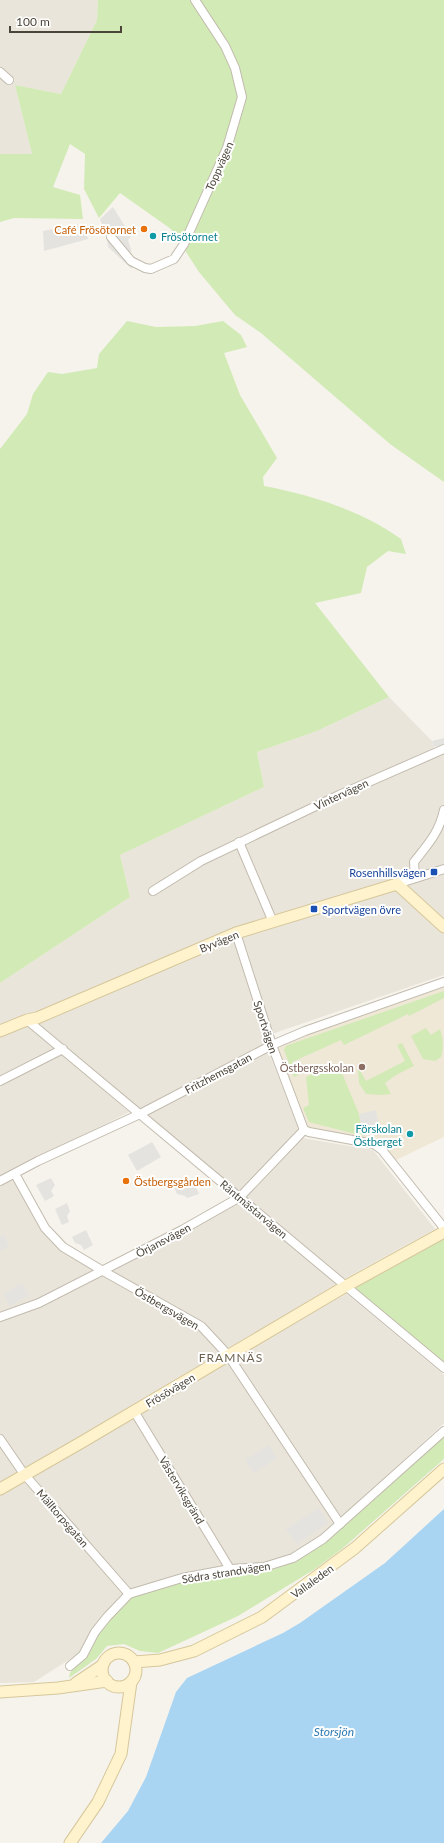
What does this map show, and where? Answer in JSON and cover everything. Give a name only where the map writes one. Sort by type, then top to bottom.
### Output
[{"type":"street","name":"Toppvägen","points":[[111,237],[131,262],[145,268],[151,269],[174,258],[184,244],[228,148],[242,97],[235,68],[225,46],[195,0]]},
{"type":"street","points":[[0,72],[9,80]]},
{"type":"street","name":"Vintervägen","points":[[153,890],[201,861],[239,842],[383,775],[444,749]]},
{"type":"street","points":[[415,878],[414,862],[435,835],[441,824],[444,810]]},
{"type":"street","points":[[239,842],[272,922]]},
{"type":"street","name":"Byvägen","points":[[0,1031],[27,1020],[37,1018],[236,933],[444,869]]},
{"type":"street","points":[[397,884],[444,927]]},
{"type":"street","name":"Sportvägen","points":[[236,933],[272,1045],[304,1130]]},
{"type":"street","name":"Fritzhemsgatan","points":[[0,1181],[38,1161],[140,1114],[272,1045],[304,1031],[444,982]]},
{"type":"street","name":"Räntmästarvägen","points":[[27,1020],[444,1368]]},
{"type":"street","points":[[0,1081],[63,1049]]},
{"type":"street","points":[[304,1130],[374,1144],[382,1150],[444,1228]]},
{"type":"street","name":"Örjansvägen","points":[[0,1317],[39,1303],[103,1271],[182,1230],[240,1197],[304,1130]]},
{"type":"street","name":"Östbergsvägen","points":[[15,1174],[45,1228],[64,1247],[103,1271],[201,1326],[228,1354],[340,1524]]},
{"type":"street","name":"Frösövägen","points":[[0,1489],[228,1354],[444,1232]]},
{"type":"street","name":"Västerviksgränd","points":[[134,1411],[230,1569]]},
{"type":"street","name":"Södra strandvägen","points":[[70,1666],[83,1655],[95,1632],[107,1617],[130,1594],[182,1578],[230,1569],[264,1567],[293,1558],[314,1546],[444,1431]]},
{"type":"street","name":"Mälltorpsgatan","points":[[0,1439],[24,1474],[130,1594]]},
{"type":"street","name":"Vallaleden","points":[[134,1662],[160,1660],[194,1651],[262,1617],[356,1548],[444,1469]]},
{"type":"street","points":[[70,1843],[98,1802],[111,1778],[121,1754],[133,1678],[134,1662],[125,1654],[116,1654],[107,1659],[103,1665],[72,1685]]},
{"type":"street","name":"Vallaleden","points":[[133,1678],[160,1660]]},
{"type":"street","points":[[103,1665],[104,1676],[123,1700],[127,1714]]},
{"type":"street","points":[[0,1692],[110,1683],[123,1687],[133,1678]]},
{"type":"shaded area","points":[[0,0],[98,0],[97,20],[61,94],[15,85],[32,154],[0,154]]},
{"type":"shaded area","points":[[113,207],[131,236],[128,240],[131,249],[132,269],[108,247],[107,239],[100,219]]},
{"type":"shaded area","points":[[77,224],[85,228],[88,239],[44,251],[43,231]]},
{"type":"shaded area","points":[[389,697],[432,741],[433,747],[439,757],[444,755],[444,975],[263,1037],[302,1138],[373,1150],[435,1229],[335,1284],[444,1375],[444,1423],[312,1544],[295,1556],[256,1567],[182,1573],[130,1590],[24,1467],[0,1434],[0,983],[130,897],[120,855],[264,787],[257,752],[317,731]],"holes":[[[84,1073],[234,1199],[103,1266],[75,1252],[51,1230],[15,1171],[129,1112]]]},
{"type":"shaded area","points":[[444,738],[444,745],[433,747],[432,741]]},
{"type":"shaded area","name":"Östbergsskolan","points":[[444,982],[444,1137],[392,1162],[374,1144],[309,1132],[272,1045]]},
{"type":"shaded area","points":[[376,1110],[380,1132],[363,1136],[359,1114]]},
{"type":"shaded area","points":[[152,1142],[161,1157],[137,1171],[128,1155]]},
{"type":"shaded area","points":[[51,1178],[55,1185],[51,1191],[54,1196],[45,1201],[36,1185]]},
{"type":"shaded area","points":[[192,1178],[199,1194],[187,1198],[177,1194],[174,1187]]},
{"type":"shaded area","points":[[67,1203],[70,1211],[67,1216],[69,1222],[62,1225],[55,1209]]},
{"type":"shaded area","points":[[86,1230],[93,1245],[84,1250],[81,1245],[75,1243],[72,1237]]},
{"type":"shaded area","points":[[4,1235],[9,1247],[0,1251],[0,1236]]},
{"type":"shaded area","points":[[22,1283],[29,1295],[10,1306],[3,1294]]},
{"type":"shaded area","points":[[0,1444],[126,1595],[98,1621],[78,1654],[34,1682],[0,1683]]},
{"type":"shaded area","points":[[269,1445],[277,1458],[254,1473],[245,1460]]},
{"type":"shaded area","points":[[319,1508],[328,1523],[296,1544],[286,1529]]},
{"type":"green space","points":[[98,0],[444,0],[444,482],[390,444],[261,333],[235,315],[199,272],[171,229],[120,193],[99,218],[84,189],[85,154],[70,144],[53,187],[80,195],[83,219],[14,218],[0,222],[0,154],[32,154],[15,85],[61,94],[97,20]]},
{"type":"green space","points":[[127,321],[156,327],[195,326],[223,321],[241,335],[247,347],[224,353],[240,395],[277,458],[263,477],[264,486],[300,494],[336,505],[370,520],[401,539],[406,554],[388,551],[367,567],[361,593],[315,603],[389,697],[317,731],[257,752],[264,787],[120,855],[130,897],[0,983],[0,449],[27,414],[33,394],[48,372],[62,374],[97,368],[99,354]]},
{"type":"green space","points":[[444,991],[444,998],[409,1016],[408,1014],[344,1045],[341,1040],[292,1062],[298,1075],[294,1077],[284,1050],[288,1045]]},
{"type":"green space","points":[[426,1028],[431,1035],[440,1029],[443,1050],[441,1057],[435,1061],[423,1059],[411,1036]]},
{"type":"green space","points":[[402,1043],[414,1066],[396,1075],[385,1083],[391,1094],[366,1094],[359,1083],[358,1070],[359,1069],[366,1081],[405,1061],[397,1045]]},
{"type":"green space","points":[[339,1066],[359,1114],[363,1136],[309,1122],[303,1108],[309,1105],[306,1077],[319,1071],[321,1074]]},
{"type":"green space","points":[[444,1237],[444,1364],[351,1287]]},
{"type":"green space","points":[[444,1437],[444,1459],[343,1548],[315,1569],[238,1616],[158,1653],[140,1651],[124,1644],[107,1646],[96,1659],[69,1678],[70,1673],[98,1632],[114,1612],[131,1598],[159,1587],[183,1581],[221,1574],[261,1572],[283,1566],[294,1561],[320,1546]]},
{"type":"water","name":"Storsjön","points":[[444,1509],[444,1843],[101,1843],[128,1811],[146,1777],[176,1692],[187,1678],[283,1633],[300,1623],[385,1563]]},
{"type":"place","name":"Café Frösötornet","points":[[144,229]]},
{"type":"place","name":"Frösötornet","points":[[153,236]]},
{"type":"place","name":"Rosenhillsvägen","points":[[434,872]]},
{"type":"place","name":"Sportvägen övre","points":[[314,909]]},
{"type":"place","name":"Östbergsskolan","points":[[362,1067]]},
{"type":"place","name":"Förskolan Östberget","points":[[410,1134]]},
{"type":"place","name":"Östbergsgården","points":[[126,1181]]},
{"type":"district","name":"FRAMNÄS","points":[[231,1357]]}]
